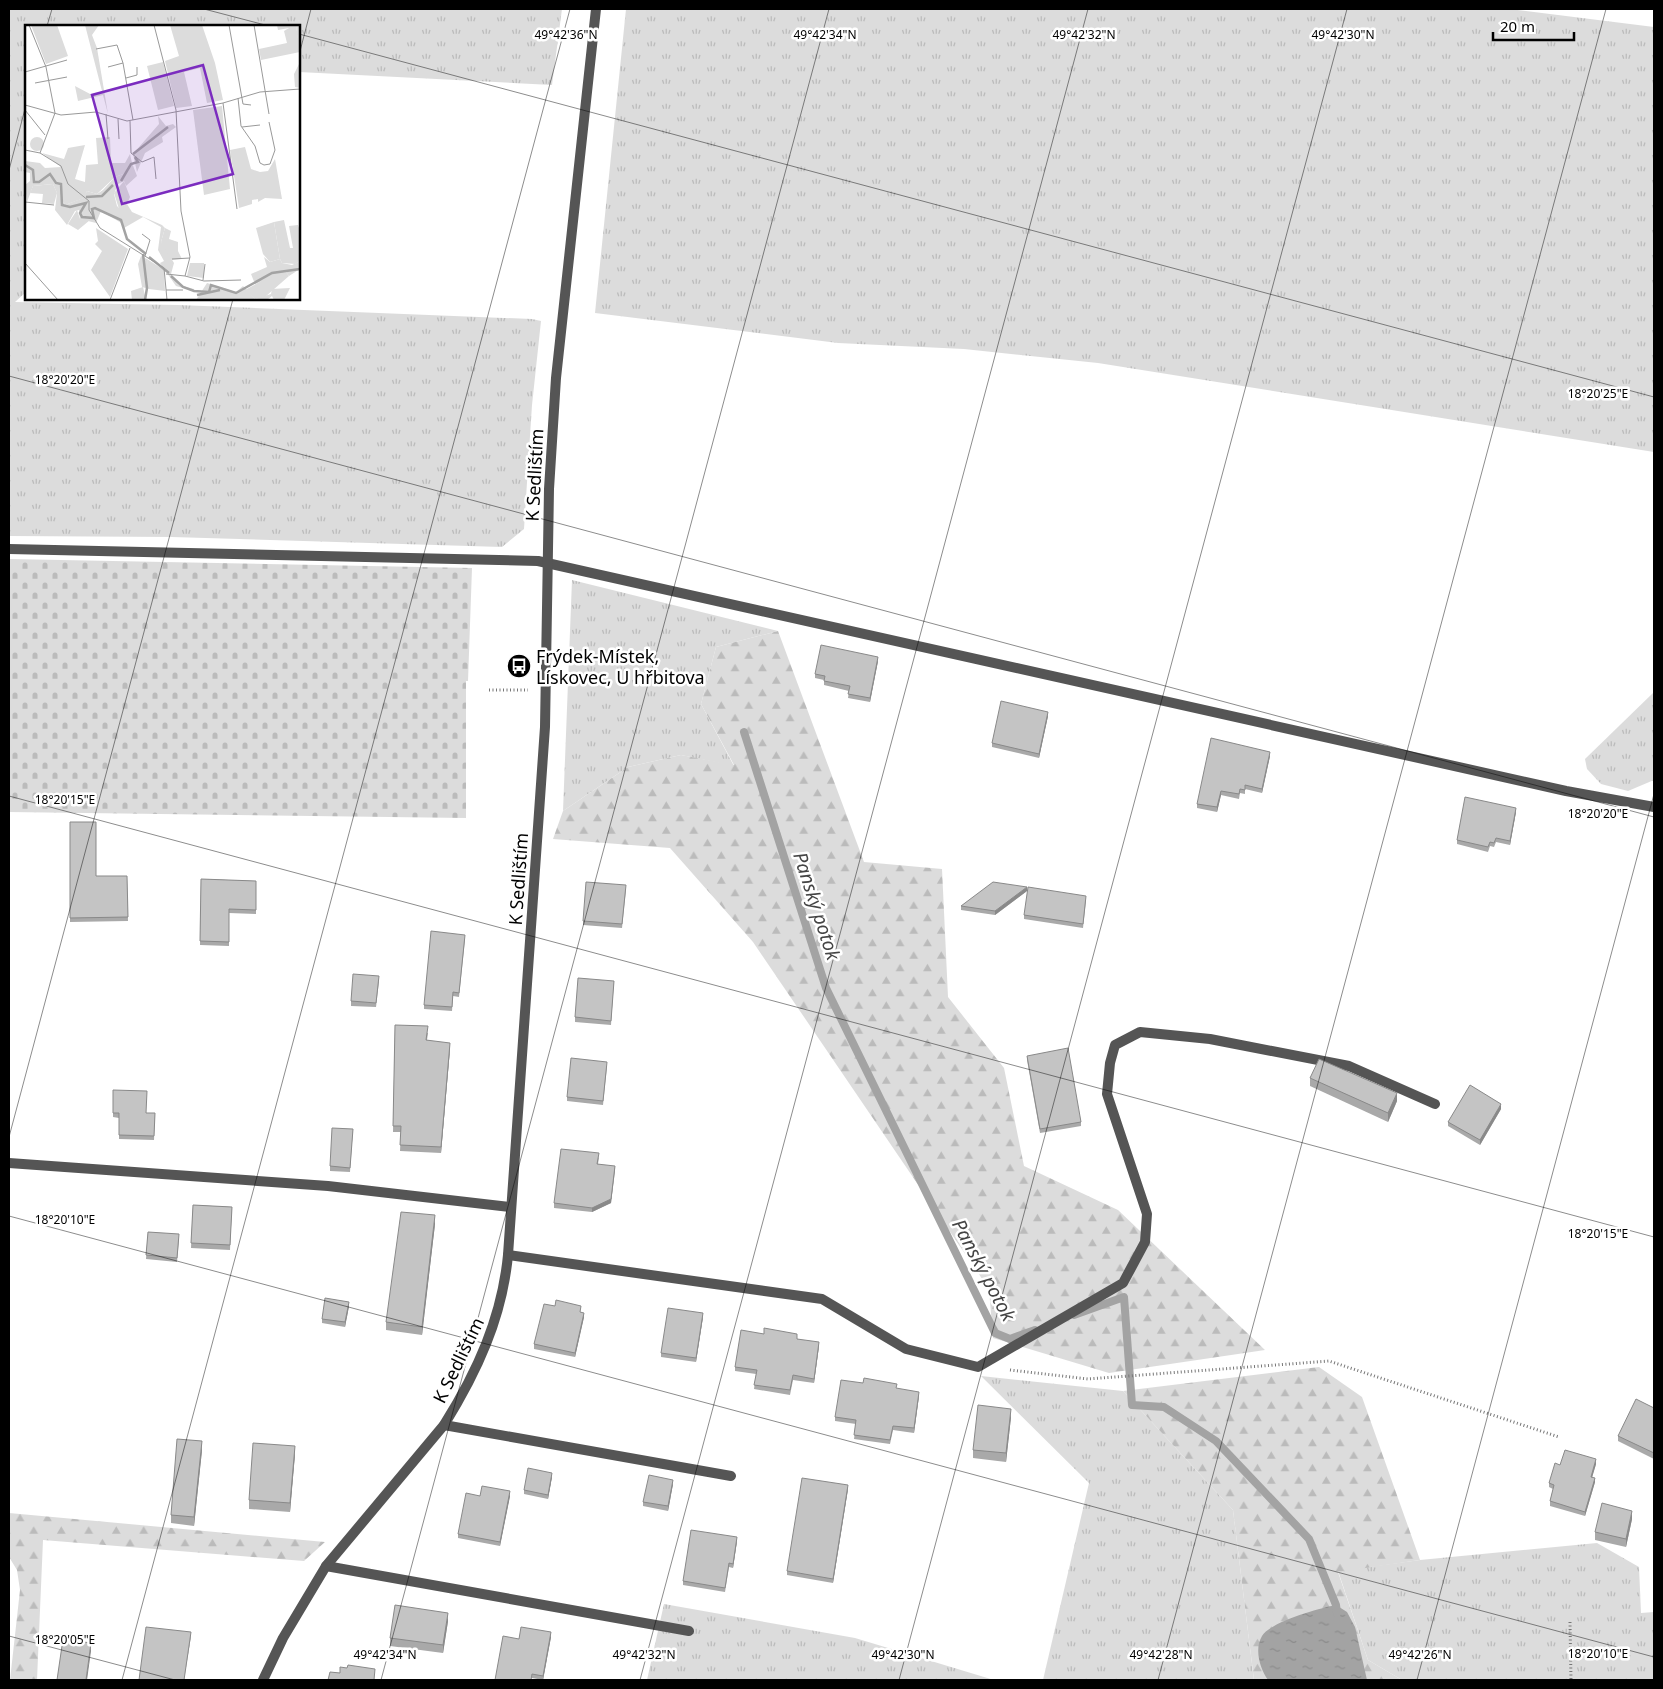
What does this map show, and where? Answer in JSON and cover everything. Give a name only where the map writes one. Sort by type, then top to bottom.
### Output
[{"type":"street","name":"K Sedlištím","points":[[263,1680],[283,1638],[326,1566],[444,1425],[475,1370],[490,1337],[503,1293],[508,1255],[546,690],[547,563],[556,378],[596,9]]},
{"type":"street","points":[[9,549],[476,559],[547,563],[1538,784],[1654,806]]},
{"type":"street","points":[[508,1255],[822,1299],[906,1349],[978,1367],[1123,1283],[1145,1242],[1147,1214],[1107,1094],[1110,1063],[1115,1045],[1140,1032],[1210,1039],[1349,1066],[1435,1104]]},
{"type":"street","points":[[9,1163],[328,1186],[510,1207]]},
{"type":"street","points":[[444,1425],[731,1476]]},
{"type":"street","points":[[326,1566],[688,1631]]},
{"type":"path","points":[[488,690],[546,690]]},
{"type":"path","points":[[978,1367],[1088,1379],[1329,1361],[1559,1437]]},
{"type":"path","points":[[1570,1622],[1572,1680]]},
{"type":"green space","points":[[9,9],[562,9],[552,85],[300,72],[300,25],[25,25],[25,293],[15,302],[178,305],[532,319],[541,321],[532,405],[524,529],[502,547],[172,537],[9,536]]},
{"type":"green space","points":[[626,9],[1509,9],[1654,27],[1654,452],[1098,363],[964,349],[838,343],[595,313]]},
{"type":"green space","points":[[9,559],[472,568],[468,681],[466,681],[466,818],[9,812]]},
{"type":"green space","points":[[572,580],[778,631],[716,647],[701,704],[734,766],[681,755],[628,767],[563,811]]},
{"type":"green space","points":[[778,631],[864,862],[942,869],[948,997],[1004,1068],[1024,1166],[1118,1210],[1265,1350],[1109,1373],[993,1338],[989,1289],[753,942],[670,848],[553,839],[563,811],[628,767],[681,755],[734,765],[701,704],[716,647]]},
{"type":"green space","points":[[1654,692],[1654,780],[1628,791],[1601,784],[1587,769],[1585,759]]},
{"type":"green space","points":[[1319,1367],[1362,1397],[1420,1560],[1338,1572],[1368,1660],[1402,1680],[1254,1680],[1233,1510],[1123,1391]]},
{"type":"green space","points":[[981,1376],[1123,1391],[1233,1510],[1254,1680],[1043,1680],[1089,1483]]},
{"type":"green space","points":[[9,1513],[325,1542],[304,1561],[43,1540],[37,1680],[10,1680],[20,1590],[17,1570],[9,1557]]},
{"type":"green space","points":[[1597,1543],[1639,1567],[1641,1613],[1654,1612],[1654,1680],[1402,1680],[1368,1660],[1338,1571],[1420,1560]]},
{"type":"green space","points":[[664,1604],[855,1638],[994,1680],[647,1680]]},
{"type":"water","points":[[1336,1605],[1347,1612],[1355,1627],[1367,1680],[1268,1680],[1258,1653],[1262,1636],[1285,1621],[1308,1612]]},
{"type":"building","points":[[821,645],[878,657],[870,698],[848,694],[850,686],[824,681],[825,676],[815,674]]},
{"type":"building","points":[[1001,701],[1048,712],[1039,754],[992,743]]},
{"type":"building","points":[[1211,738],[1270,752],[1262,789],[1245,785],[1245,790],[1240,789],[1239,794],[1221,791],[1217,807],[1197,804]]},
{"type":"building","points":[[1465,797],[1516,808],[1510,841],[1496,838],[1494,843],[1490,842],[1488,847],[1457,840]]},
{"type":"building","points":[[70,822],[96,822],[96,876],[127,876],[128,917],[70,918]]},
{"type":"building","points":[[201,879],[256,881],[256,910],[229,909],[229,942],[200,941]]},
{"type":"building","points":[[586,882],[626,885],[622,924],[583,921]]},
{"type":"building","points":[[993,882],[1027,887],[995,911],[961,906]]},
{"type":"building","points":[[1028,887],[1086,896],[1083,924],[1024,915]]},
{"type":"building","points":[[431,931],[465,935],[459,993],[453,992],[452,1007],[424,1005]]},
{"type":"building","points":[[353,974],[379,976],[376,1003],[351,1001]]},
{"type":"building","points":[[578,978],[614,981],[611,1021],[575,1017]]},
{"type":"building","points":[[395,1025],[428,1026],[426,1040],[450,1043],[441,1147],[400,1145],[401,1126],[393,1126]]},
{"type":"building","points":[[1068,1048],[1081,1122],[1040,1129],[1027,1056]]},
{"type":"building","points":[[571,1058],[607,1062],[603,1101],[567,1097]]},
{"type":"building","points":[[1319,1059],[1397,1093],[1388,1113],[1310,1078]]},
{"type":"building","points":[[1470,1085],[1501,1104],[1480,1140],[1448,1122]]},
{"type":"building","points":[[113,1090],[147,1091],[146,1113],[155,1113],[154,1136],[119,1135],[119,1113],[113,1113]]},
{"type":"building","points":[[332,1128],[353,1129],[350,1168],[330,1166]]},
{"type":"building","points":[[561,1149],[599,1153],[597,1164],[615,1166],[611,1199],[592,1208],[554,1203]]},
{"type":"building","points":[[193,1205],[232,1207],[230,1245],[191,1243]]},
{"type":"building","points":[[401,1212],[435,1215],[422,1327],[386,1322]]},
{"type":"building","points":[[148,1232],[179,1234],[177,1258],[146,1255]]},
{"type":"building","points":[[325,1298],[349,1302],[345,1322],[322,1319]]},
{"type":"building","points":[[556,1300],[581,1306],[580,1312],[584,1313],[575,1353],[534,1344],[544,1304],[555,1306]]},
{"type":"building","points":[[668,1308],[703,1313],[696,1358],[661,1353]]},
{"type":"building","points":[[764,1328],[797,1334],[797,1339],[819,1342],[814,1379],[793,1375],[790,1390],[754,1385],[757,1370],[735,1367],[741,1330],[764,1334]]},
{"type":"building","points":[[864,1378],[897,1384],[896,1388],[919,1392],[914,1428],[893,1426],[890,1440],[854,1435],[856,1420],[835,1417],[841,1380],[863,1383]]},
{"type":"building","points":[[1636,1399],[1654,1408],[1654,1453],[1618,1436]]},
{"type":"building","points":[[978,1405],[1011,1409],[1006,1453],[973,1450]]},
{"type":"building","points":[[177,1439],[202,1441],[194,1517],[171,1515]]},
{"type":"building","points":[[253,1443],[295,1446],[290,1503],[249,1500]]},
{"type":"building","points":[[1565,1450],[1596,1459],[1591,1477],[1595,1478],[1585,1512],[1550,1501],[1554,1485],[1549,1483],[1555,1463],[1560,1465]]},
{"type":"building","points":[[528,1468],[552,1473],[548,1495],[524,1490]]},
{"type":"building","points":[[649,1475],[673,1480],[668,1506],[643,1502]]},
{"type":"building","points":[[802,1478],[848,1485],[833,1579],[787,1571]]},
{"type":"building","points":[[482,1486],[510,1491],[500,1542],[458,1534],[466,1493],[480,1496]]},
{"type":"building","points":[[1602,1503],[1632,1511],[1626,1539],[1595,1532]]},
{"type":"building","points":[[691,1530],[737,1537],[733,1564],[729,1563],[725,1588],[683,1581]]},
{"type":"building","points":[[395,1605],[448,1613],[443,1645],[390,1638]]},
{"type":"building","points":[[146,1627],[191,1632],[184,1680],[139,1680]]},
{"type":"building","points":[[521,1627],[551,1632],[543,1676],[532,1674],[531,1680],[495,1680],[503,1636],[519,1639]]},
{"type":"building","points":[[63,1639],[91,1643],[86,1680],[57,1680]]},
{"type":"building","points":[[348,1665],[375,1669],[374,1680],[328,1680],[330,1672],[340,1673],[340,1667],[347,1668]]},
{"type":"waterway","name":"Panský potok","points":[[744,732],[826,988],[995,1333],[1010,1339],[1035,1330]]},
{"type":"waterway","name":"Panský potok","points":[[1074,1315],[1124,1297],[1132,1405],[1164,1407],[1216,1441],[1309,1539],[1336,1605],[1337,1613]]},
{"type":"place","name":"Frýdek-Místek, Lískovec, U hřbitova","points":[[519,666]]}]
